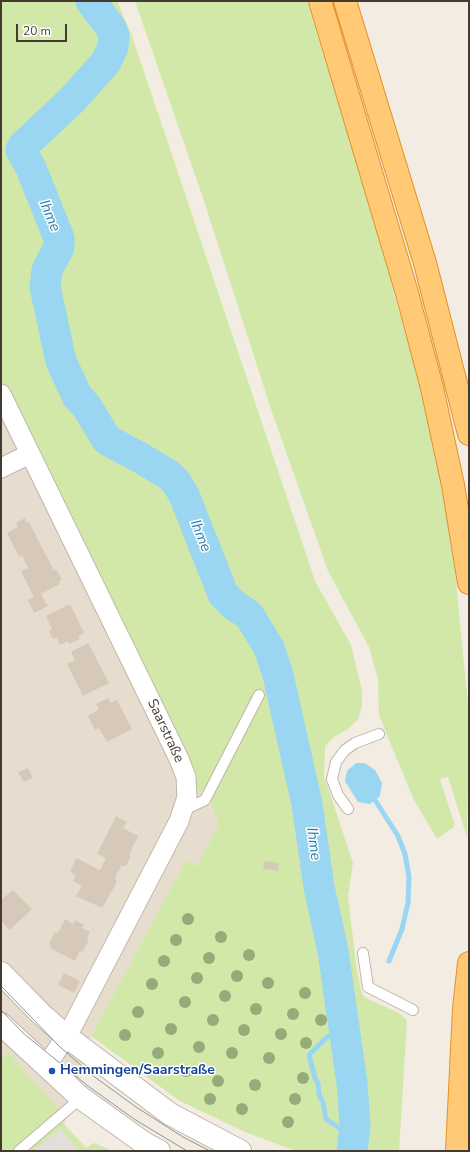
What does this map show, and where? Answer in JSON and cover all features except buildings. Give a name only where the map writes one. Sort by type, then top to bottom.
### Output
[{"type":"highway","points":[[320,1],[407,293],[430,383],[452,485],[469,583]]},
{"type":"highway","points":[[345,1],[425,263],[469,434]]},
{"type":"highway","points":[[457,1151],[464,1008],[469,963]]},
{"type":"street","name":"Saarstraße","points":[[1,394],[179,759],[186,777],[187,797],[179,821],[66,1036],[53,1056],[44,1064]]},
{"type":"street","points":[[1,468],[30,454]]},
{"type":"street","points":[[1,973],[41,1014],[66,1036],[170,1114],[240,1151]]},
{"type":"street","points":[[1,1024],[81,1098],[151,1147]]},
{"type":"lane","points":[[182,811],[205,800],[259,695]]},
{"type":"lane","points":[[348,809],[338,795],[332,779],[336,762],[345,750],[379,734]]},
{"type":"lane","points":[[363,952],[368,986],[413,1010]]},
{"type":"lane","points":[[19,1151],[81,1098]]},
{"type":"shaded area","points":[[1,377],[185,750],[195,786],[210,803],[219,824],[197,866],[186,860],[91,1036],[64,1124],[59,1110],[7,1053],[1,1060]]},
{"type":"shaded area","points":[[60,1129],[80,1151],[33,1151]]},
{"type":"green space","points":[[1,1],[117,1],[132,36],[315,581],[351,645],[362,690],[362,706],[358,719],[348,729],[334,737],[325,746],[324,776],[353,863],[348,896],[357,972],[362,994],[366,998],[399,1013],[407,1020],[399,1151],[356,1151],[359,1126],[350,1035],[337,951],[323,887],[310,803],[296,739],[289,741],[303,804],[313,886],[327,955],[348,1084],[350,1125],[346,1151],[296,1151],[245,1132],[180,1101],[91,1036],[186,860],[197,866],[219,824],[210,803],[195,786],[185,750],[1,377]]},
{"type":"green space","points":[[135,1],[307,1],[366,193],[412,357],[429,425],[445,504],[455,572],[469,715],[467,837],[448,777],[440,779],[455,826],[437,839],[414,800],[382,723],[379,715],[378,679],[369,647],[328,571],[271,409],[203,198]]},
{"type":"green space","points":[[8,1052],[59,1110],[64,1124],[86,1148],[94,1143],[113,1151],[1,1151],[1,1060]]},
{"type":"water","points":[[356,763],[365,763],[375,770],[382,783],[380,796],[370,804],[358,802],[345,781],[347,771]]},
{"type":"waterway","name":"Ihme","points":[[91,1],[111,28],[114,36],[113,47],[106,62],[72,100],[23,146],[21,150],[31,168],[59,238],[59,247],[47,270],[45,287],[61,361],[77,396],[87,407],[107,440],[169,475],[176,482],[184,495],[223,594],[235,606],[249,615],[269,648],[278,675],[307,804],[319,887],[333,951],[352,1083],[355,1125],[352,1151]]},
{"type":"waterway","points":[[375,800],[398,836],[405,854],[409,877],[408,903],[402,929],[389,961]]},
{"type":"waterway","points":[[344,1025],[326,1038],[309,1055],[315,1078],[318,1083],[319,1095],[323,1102],[326,1119],[343,1130],[354,1134]]},
{"type":"tram line","points":[[1,986],[59,1046],[92,1075],[136,1107],[183,1137],[210,1151]]},
{"type":"tram line","points":[[1,1010],[23,1033],[88,1086],[134,1119],[187,1151]]},
{"type":"place","name":"Hemmingen/Saarstraße","points":[[52,1071]]}]
